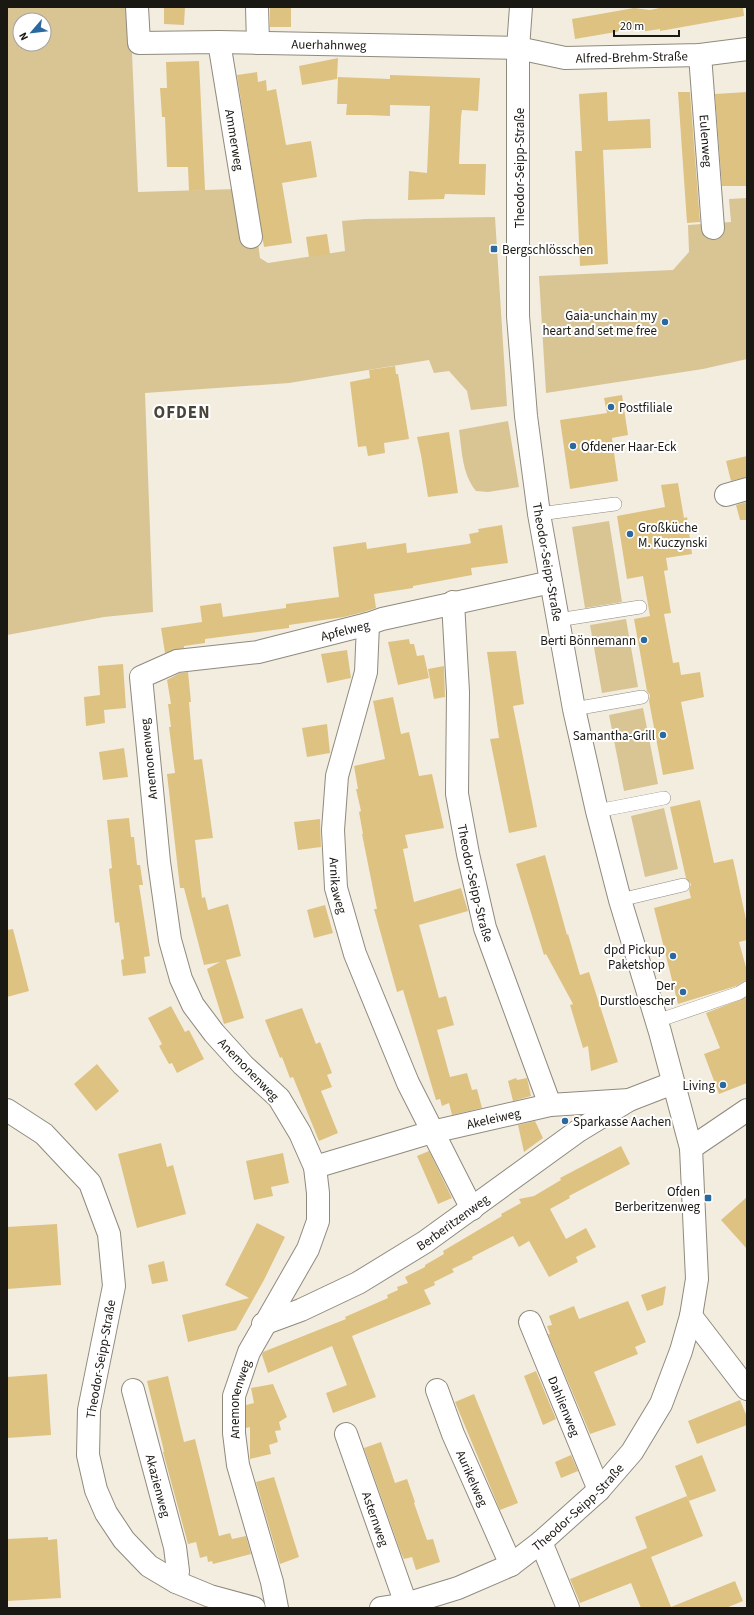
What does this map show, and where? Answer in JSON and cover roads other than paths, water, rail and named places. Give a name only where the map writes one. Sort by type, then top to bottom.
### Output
[{"type":"street","name":"Auerhahnweg","points":[[137,7],[139,44],[219,42],[518,48]]},
{"type":"street","points":[[257,7],[258,43]]},
{"type":"street","name":"Theodor-Seipp-Straße","points":[[381,1608],[406,1604],[458,1588],[511,1564],[542,1542],[599,1490],[632,1452],[660,1404],[681,1351],[691,1316],[697,1279],[691,1148],[657,1021],[620,900],[597,811],[574,709],[539,514],[526,416],[518,316],[520,170],[518,48],[521,7]]},
{"type":"street","name":"Ammerweg","points":[[219,42],[251,237]]},
{"type":"street","name":"Alfred-Brehm-Straße","points":[[518,48],[565,58],[700,55],[747,49]]},
{"type":"street","name":"Eulenweg","points":[[700,55],[713,228]]},
{"type":"street","points":[[726,495],[747,489]]},
{"type":"street","name":"Apfelweg","points":[[141,677],[177,661],[258,652],[453,602],[551,582]]},
{"type":"street","name":"Theodor-Seipp-Straße","points":[[453,602],[458,692],[456,794],[468,854],[486,928],[550,1105]]},
{"type":"street","name":"Arnikaweg","points":[[375,621],[366,672],[337,776],[333,830],[336,888],[355,954],[408,1083],[472,1209]]},
{"type":"street","name":"Anemonenweg","points":[[141,677],[159,862],[170,940],[181,979],[193,1005],[214,1033],[243,1065],[279,1098],[300,1133],[315,1167],[318,1193],[318,1221],[308,1248],[263,1324],[249,1352],[234,1396],[234,1433],[238,1466],[272,1582],[277,1608]]},
{"type":"street","name":"Akeleiweg","points":[[315,1167],[432,1132],[550,1105],[629,1100],[673,1083]]},
{"type":"street","name":"Berberitzenweg","points":[[263,1324],[300,1310],[358,1283],[424,1242],[472,1209],[578,1131],[629,1100]]},
{"type":"street","name":"Theodor-Seipp-Straße","points":[[7,1110],[44,1134],[90,1183],[109,1234],[114,1286],[89,1410],[88,1455],[96,1490],[106,1513],[124,1540],[149,1566],[176,1582],[210,1596],[254,1608]]},
{"type":"street","points":[[691,1148],[747,1110]]},
{"type":"street","points":[[691,1316],[747,1389]]},
{"type":"street","name":"Dahlienweg","points":[[530,1322],[599,1490]]},
{"type":"street","name":"Akazienweg","points":[[133,1390],[174,1540],[177,1558],[176,1582]]},
{"type":"street","name":"Aurikelweg","points":[[437,1390],[453,1434],[511,1564]]},
{"type":"street","name":"Asternweg","points":[[346,1434],[406,1604]]},
{"type":"street","points":[[542,1542],[568,1608]]},
{"type":"lane","points":[[539,514],[615,504]]},
{"type":"lane","points":[[558,620],[640,607]]},
{"type":"lane","points":[[574,709],[642,697]]},
{"type":"lane","points":[[597,811],[664,798]]},
{"type":"lane","points":[[620,900],[683,885]]},
{"type":"lane","points":[[657,1021],[739,993],[747,988]]},
{"type":"place","name":"Bergschlösschen","points":[[494,249]]},
{"type":"place","name":"Gaia-unchain my heart and set me free","points":[[665,322]]},
{"type":"place","name":"Postfiliale","points":[[611,407]]},
{"type":"place","name":"Ofdener Haar-Eck","points":[[573,446]]},
{"type":"place","name":"Großküche M. Kuczynski","points":[[630,534]]},
{"type":"place","name":"Berti Bönnemann","points":[[644,640]]},
{"type":"place","name":"Samantha-Grill","points":[[663,735]]},
{"type":"place","name":"dpd Pickup Paketshop","points":[[673,956]]},
{"type":"place","name":"Der Durstloescher","points":[[683,992]]},
{"type":"place","name":"Living","points":[[723,1085]]},
{"type":"place","name":"Sparkasse Aachen","points":[[565,1121]]},
{"type":"place","name":"Ofden Berberitzenweg","points":[[708,1198]]},
{"type":"district","name":"OFDEN","points":[[182,412]]}]
